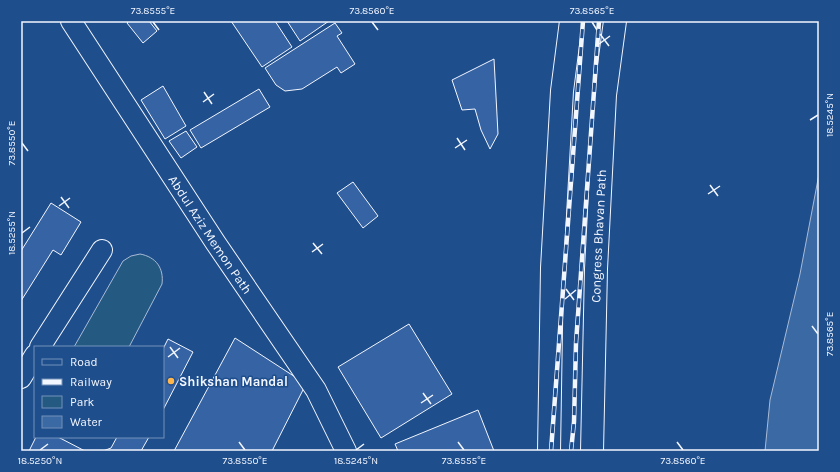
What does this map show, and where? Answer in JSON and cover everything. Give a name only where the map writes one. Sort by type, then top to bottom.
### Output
[{"type":"main road","points":[[548,451],[552,268],[562,91],[571,21]]},
{"type":"main road","name":"Congress Bhavan Path","points":[[592,451],[596,269],[605,94],[615,21]]},
{"type":"street","name":"Abdul Aziz Memon Path","points":[[71,21],[215,242],[316,390],[346,451]]},
{"type":"street","points":[[41,346],[102,250]]},
{"type":"street","points":[[21,378],[34,358]]},
{"type":"green space","points":[[140,254],[146,255],[155,261],[162,273],[162,284],[130,346],[75,346],[123,261],[131,256]]},
{"type":"water","points":[[819,174],[819,451],[765,451],[770,400],[800,274]]},
{"type":"building","points":[[129,21],[149,21],[157,31],[143,43],[127,23]]},
{"type":"building","points":[[231,21],[275,21],[292,47],[262,67]]},
{"type":"building","points":[[287,21],[329,21],[300,41]]},
{"type":"building","points":[[335,23],[342,33],[337,36],[355,64],[341,73],[337,67],[302,89],[285,91],[276,85],[265,68]]},
{"type":"building","points":[[494,59],[498,134],[490,149],[481,130],[475,109],[462,110],[452,80]]},
{"type":"building","points":[[163,86],[186,126],[165,139],[141,100]]},
{"type":"building","points":[[259,89],[270,107],[201,148],[190,130]]},
{"type":"building","points":[[186,131],[197,147],[181,158],[169,141]]},
{"type":"building","points":[[353,182],[378,216],[363,228],[337,193]]},
{"type":"building","points":[[51,203],[81,222],[61,255],[53,250],[21,301],[21,251]]},
{"type":"building","points":[[409,324],[452,394],[381,438],[338,367]]},
{"type":"building","points":[[235,338],[306,384],[272,451],[174,451]]},
{"type":"building","name":"Shikshan Mandal","points":[[168,339],[193,352],[164,408],[164,347]]},
{"type":"building","points":[[478,410],[494,451],[398,451],[395,444]]},
{"type":"building","points":[[36,438],[60,438],[85,451],[29,451]]},
{"type":"building","points":[[116,438],[148,438],[141,451],[103,451],[111,448]]},
{"type":"railway","points":[[551,451],[583,21]]},
{"type":"railway","points":[[571,451],[574,422],[576,343],[599,21]]},
{"type":"place","name":"Shikshan Mandal","points":[[171,381]]}]
